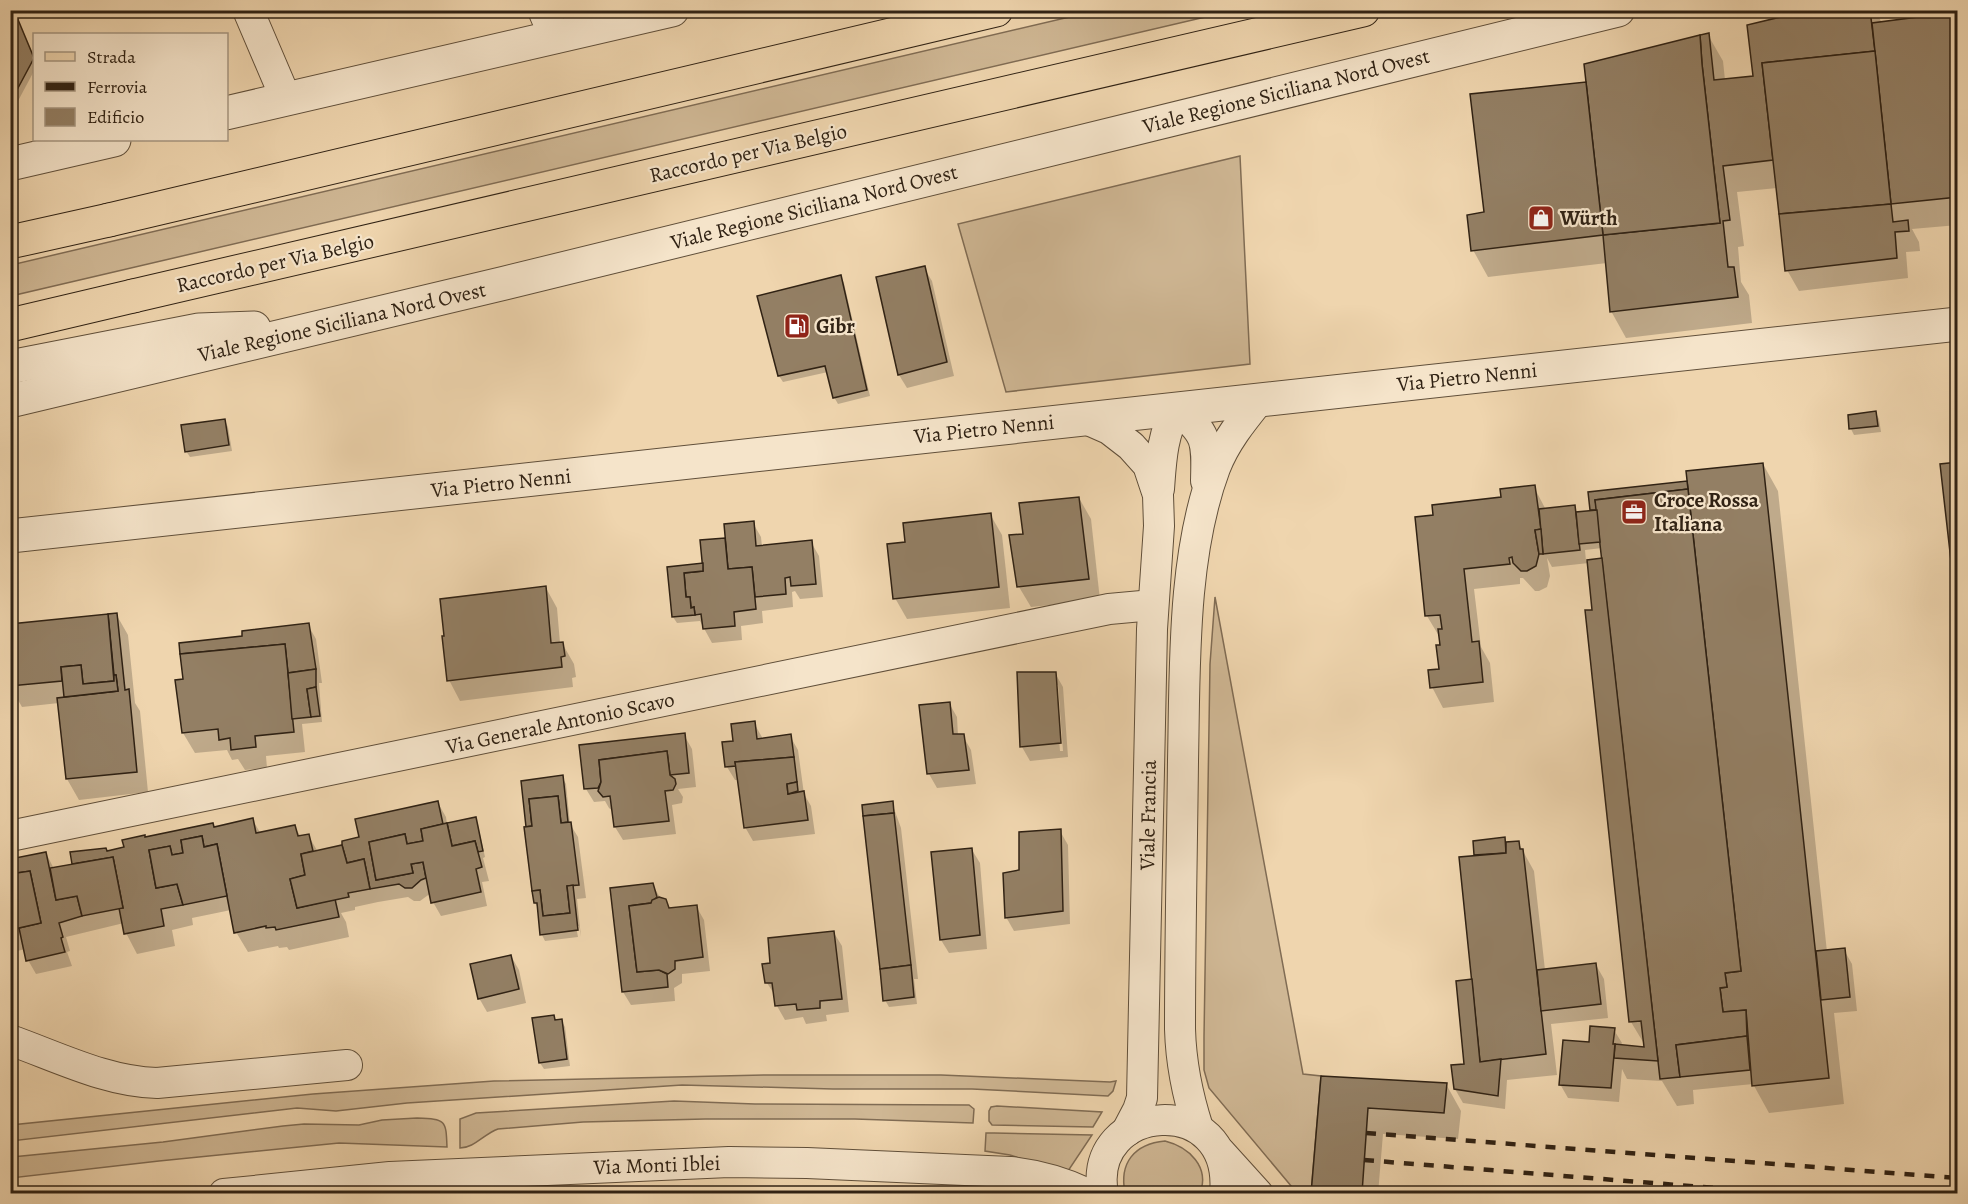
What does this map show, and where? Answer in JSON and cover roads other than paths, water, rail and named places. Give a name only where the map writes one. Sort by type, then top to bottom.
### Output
[{"type":"main road","points":[[10,242],[996,10]]},
{"type":"main road","name":"Raccordo per Via Belgio","points":[[10,325],[1364,10]]},
{"type":"street","points":[[248,10],[286,99]]},
{"type":"street","points":[[228,113],[286,99],[549,24],[672,10]]},
{"type":"street","name":"Viale Regione Siciliana Nord Ovest","points":[[10,401],[1618,10]]},
{"type":"street","points":[[10,164],[110,141]]},
{"type":"street","points":[[10,367],[199,330],[334,324]]},
{"type":"street","name":"Via Pietro Nenni","points":[[10,536],[1958,324]]},
{"type":"street","name":"Viale Francia","points":[[1225,1194],[1226,1178],[1223,1163],[1207,1138],[1186,1089],[1181,1063],[1180,970],[1185,636],[1198,531],[1206,496],[1226,442],[1259,399]]},
{"type":"street","name":"Viale Francia","points":[[1103,1194],[1102,1174],[1106,1157],[1127,1131],[1142,1098],[1153,605],[1159,526],[1158,495],[1162,451],[1170,419],[1177,409],[1196,425],[1204,439],[1207,453],[1206,496]]},
{"type":"street","name":"Viale Francia","points":[[1084,418],[1109,429],[1131,446],[1148,465],[1158,495]]},
{"type":"street","name":"Via Generale Antonio Scavo","points":[[10,836],[1108,609],[1153,605]]},
{"type":"street","points":[[10,1040],[114,1077],[136,1082],[157,1083],[347,1065]]},
{"type":"street","points":[[1127,1131],[1140,1123],[1170,1119],[1184,1122],[1207,1138],[1258,1194]]},
{"type":"street","name":"Via Monti Iblei","points":[[224,1194],[729,1162],[964,1168],[1042,1184],[1074,1187],[1088,1194]]},
{"type":"railway","points":[[1366,1133],[1958,1178]]},
{"type":"railway","points":[[1364,1160],[1790,1194]]},
{"type":"place","name":"Würth","points":[[1541,218]]},
{"type":"place","name":"Gibr","points":[[797,326]]},
{"type":"place","name":"Croce Rossa Italiana","points":[[1634,512]]}]
